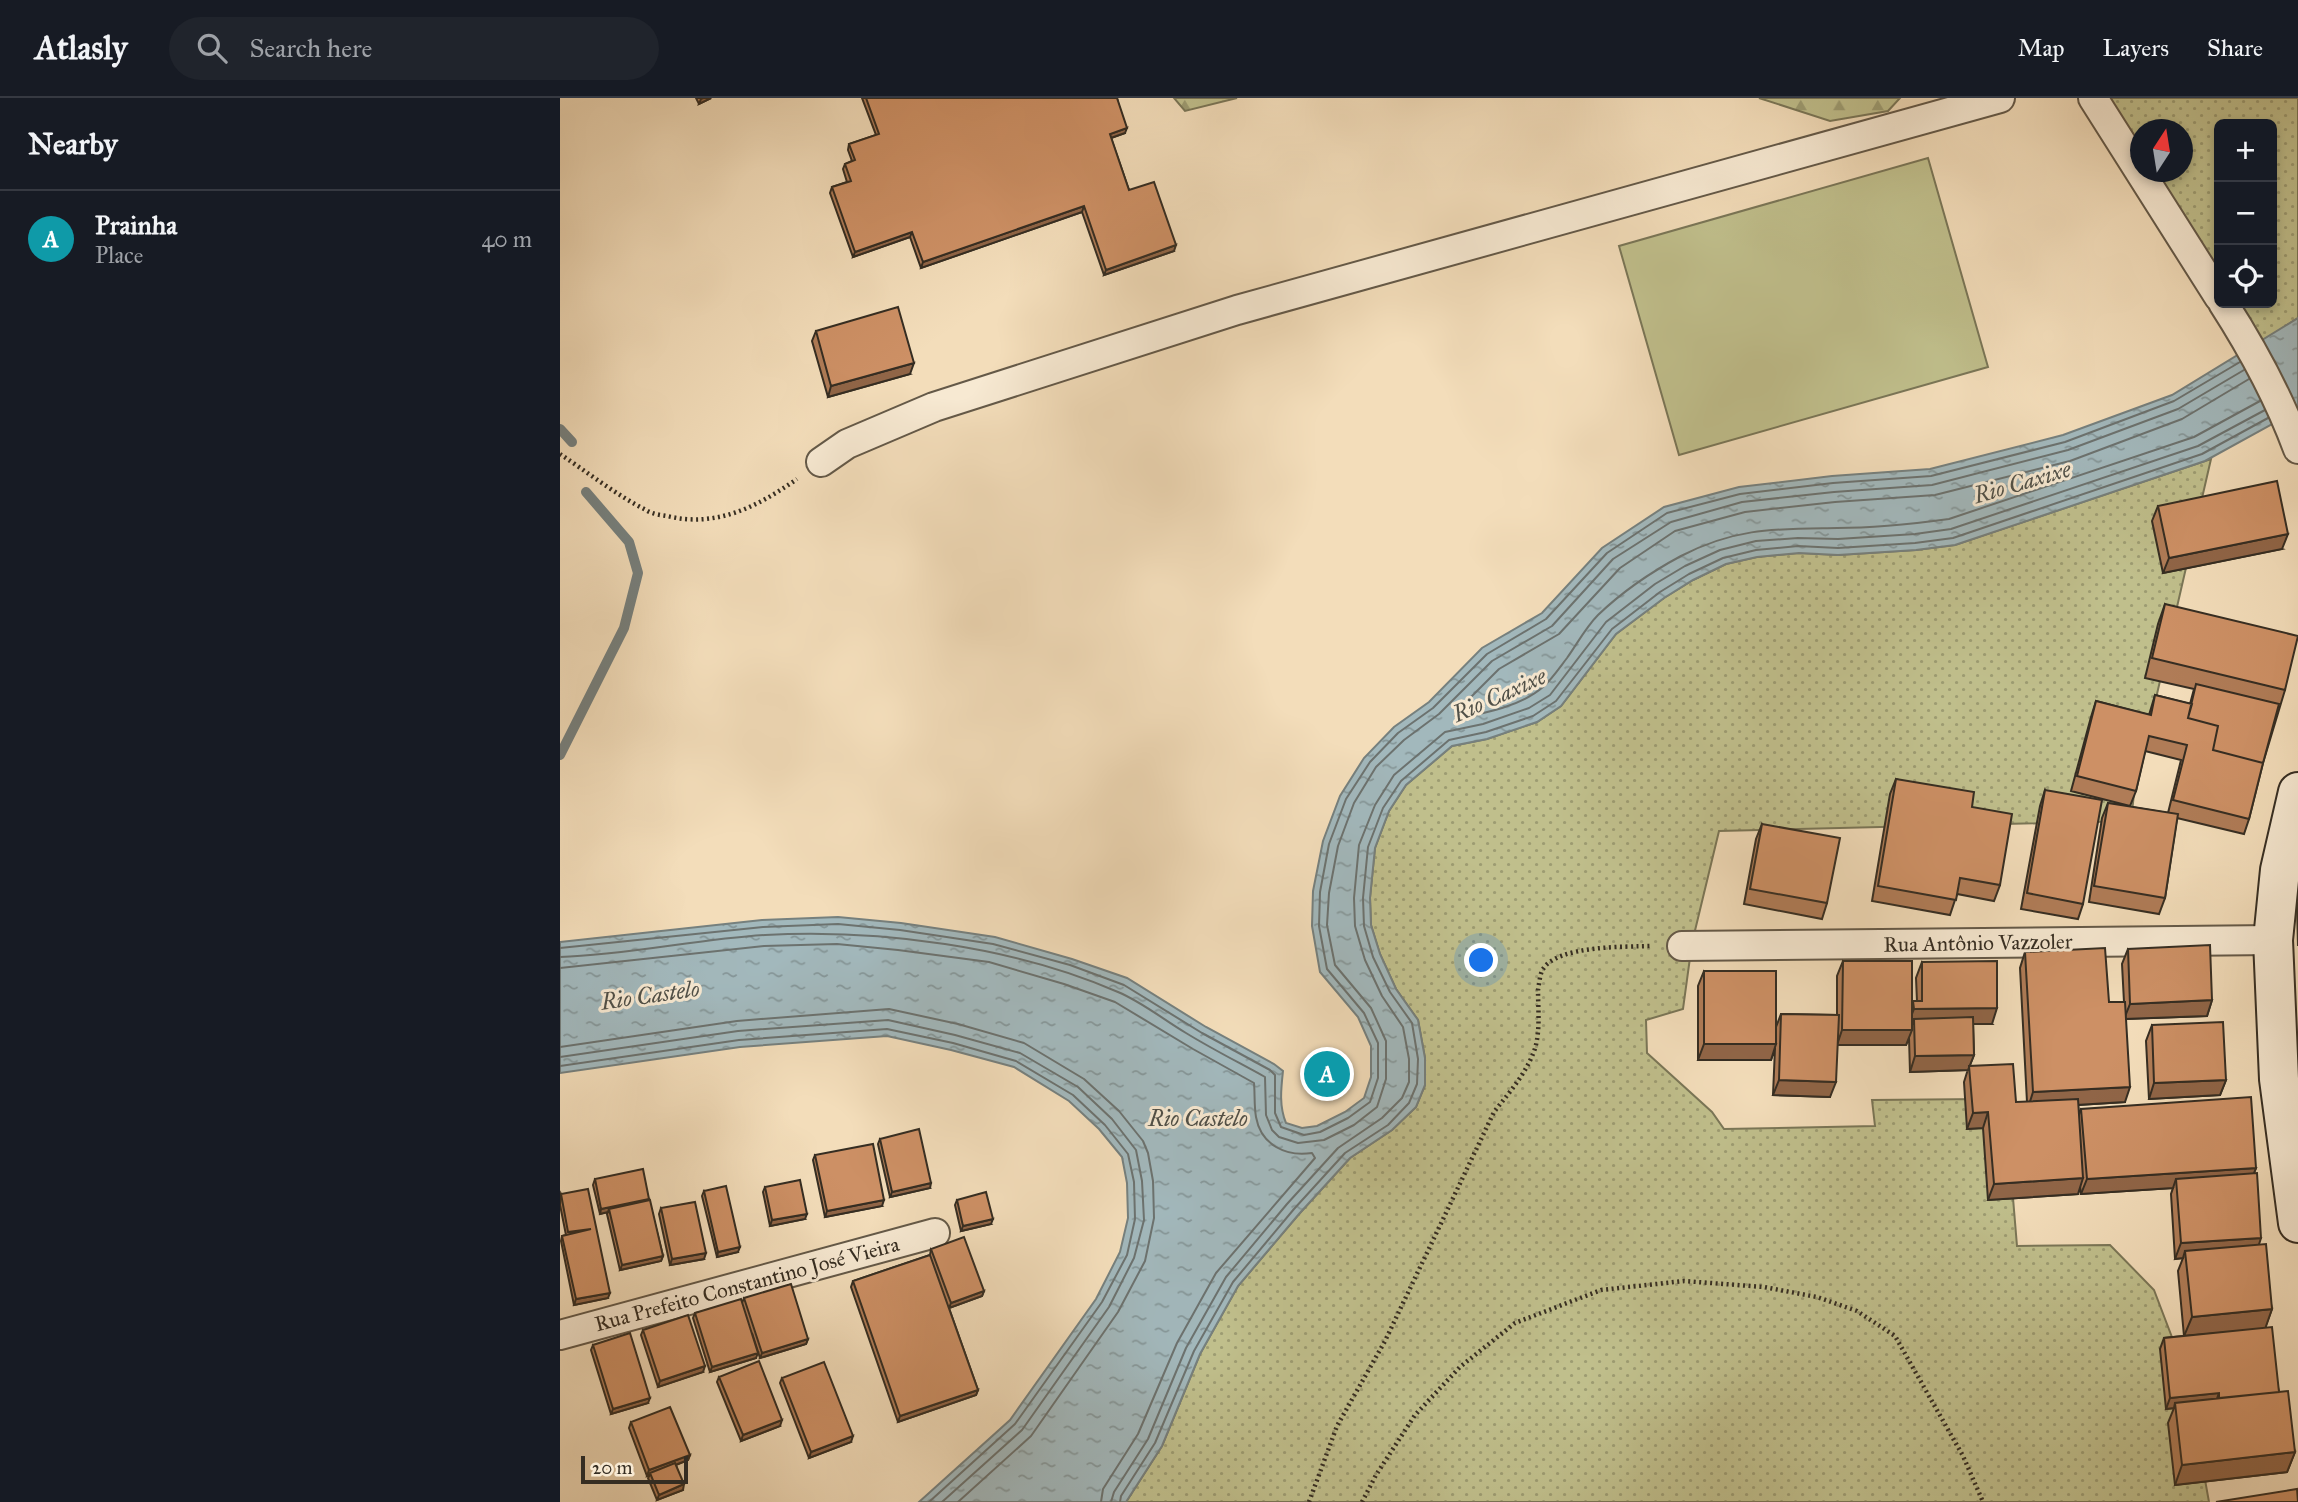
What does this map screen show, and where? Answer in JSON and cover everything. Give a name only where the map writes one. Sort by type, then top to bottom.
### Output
[{"type":"main road","points":[[2298,792],[2280,870],[2273,940],[2279,1079],[2298,1223]]},
{"type":"street","points":[[821,462],[847,444],[934,407],[1237,310],[2000,98]]},
{"type":"street","points":[[2093,98],[2214,289]]},
{"type":"street","points":[[2226,308],[2240,329],[2294,439]]},
{"type":"street","name":"Rua Antônio Vazzoler","points":[[1682,946],[2273,940]]},
{"type":"street","name":"Rua Prefeito Constantino José Vieira","points":[[560,1335],[935,1233]]},
{"type":"path","points":[[560,454],[648,512],[686,521],[706,521],[736,513],[785,488],[821,462]]},
{"type":"path","points":[[1309,1502],[1337,1426],[1384,1341],[1494,1112],[1519,1080],[1534,1052],[1540,1013],[1538,987],[1543,969],[1559,956],[1580,950],[1682,946]]},
{"type":"path","points":[[1362,1502],[1415,1415],[1460,1367],[1515,1322],[1601,1290],[1684,1281],[1764,1287],[1817,1297],[1857,1311],[1895,1336],[1963,1456],[1983,1502]]},
{"type":"green space","points":[[1174,98],[1237,98],[1185,111]]},
{"type":"green space","points":[[1759,98],[1900,98],[1888,111],[1830,121]]},
{"type":"green space","points":[[2082,98],[2298,98],[2298,318],[2261,342],[2240,308],[2277,308],[2277,119],[2214,119],[2214,272],[2146,182],[2193,182],[2193,119],[2130,119],[2130,161]]},
{"type":"green space","points":[[1928,158],[1988,367],[1679,455],[1619,246]]},
{"type":"green space","points":[[2211,459],[2134,794],[2131,821],[1719,831],[1692,943],[1683,1009],[1646,1020],[1647,1053],[1712,1112],[1724,1129],[1875,1126],[1872,1100],[1983,1099],[2005,1102],[2017,1246],[2110,1245],[2154,1290],[2186,1374],[2209,1502],[1126,1502],[1162,1446],[1200,1354],[1238,1286],[1350,1158],[1392,1130],[1416,1107],[1425,1085],[1425,1058],[1418,1020],[1396,989],[1380,954],[1371,925],[1370,898],[1375,848],[1389,811],[1406,785],[1452,746],[1487,739],[1537,722],[1561,706],[1616,634],[1664,598],[1726,564],[1757,557],[1799,553],[1838,555],[1955,545]]},
{"type":"water","points":[[2298,318],[2298,410],[2205,461],[1955,545],[1838,555],[1799,553],[1757,557],[1726,564],[1664,598],[1616,634],[1561,706],[1537,722],[1487,739],[1452,746],[1406,785],[1389,811],[1375,848],[1370,898],[1371,925],[1380,954],[1396,989],[1418,1020],[1425,1058],[1425,1085],[1416,1107],[1392,1130],[1350,1158],[1238,1286],[1200,1354],[1162,1446],[1126,1502],[919,1502],[1010,1420],[1096,1299],[1120,1252],[1128,1218],[1127,1183],[1122,1157],[1099,1129],[1069,1101],[1014,1067],[887,1036],[740,1047],[560,1073],[560,942],[762,920],[838,917],[995,937],[1127,978],[1283,1071],[1281,1104],[1286,1123],[1302,1128],[1317,1126],[1345,1112],[1364,1098],[1371,1077],[1371,1046],[1358,1017],[1320,972],[1312,926],[1313,891],[1323,841],[1340,796],[1364,758],[1394,727],[1429,702],[1482,648],[1542,613],[1602,548],[1664,507],[1739,487],[1832,476],[1930,469],[2063,435],[2172,395]]},
{"type":"building","points":[[866,98],[1117,98],[1127,128],[1110,134],[1129,190],[1154,182],[1176,245],[1106,270],[1084,206],[923,262],[912,232],[855,252],[832,187],[851,181],[845,164],[855,160],[849,144],[879,134]]},
{"type":"building","points":[[898,307],[914,363],[831,386],[816,331]]},
{"type":"building","points":[[2277,481],[2288,534],[2169,558],[2158,506]]},
{"type":"building","points":[[2165,604],[2298,636],[2285,690],[2152,658]]},
{"type":"building","points":[[2196,684],[2279,704],[2263,763],[2213,750],[2218,726],[2188,718]]},
{"type":"building","points":[[2155,695],[2192,704],[2188,718],[2218,726],[2213,750],[2263,763],[2249,819],[2173,800],[2187,745],[2149,736],[2136,791],[2077,776],[2096,701],[2151,715]]},
{"type":"building","points":[[1896,779],[1974,792],[1972,807],[2012,814],[2000,885],[1960,878],[1956,900],[1878,886]]},
{"type":"building","points":[[2045,790],[2102,800],[2083,904],[2027,893]]},
{"type":"building","points":[[2108,803],[2178,814],[2165,898],[2094,886]]},
{"type":"building","points":[[1762,824],[1840,838],[1827,903],[1750,889]]},
{"type":"building","points":[[2210,945],[2212,1000],[2130,1004],[2128,949]]},
{"type":"building","points":[[2105,948],[2109,1002],[2125,1002],[2130,1087],[2033,1092],[2025,952]]},
{"type":"building","points":[[1843,961],[1912,961],[1912,1030],[1842,1030]]},
{"type":"building","points":[[1997,961],[1997,1008],[1914,1009],[1913,1001],[1922,1001],[1922,962]]},
{"type":"building","points":[[1704,971],[1776,971],[1776,1044],[1704,1044]]},
{"type":"building","points":[[1781,1014],[1839,1015],[1836,1082],[1779,1080]]},
{"type":"building","points":[[1973,1017],[1974,1055],[1915,1056],[1914,1019]]},
{"type":"building","points":[[2223,1022],[2226,1080],[2154,1083],[2152,1025]]},
{"type":"building","points":[[2013,1064],[2016,1102],[2078,1099],[2083,1178],[1994,1184],[1988,1112],[1973,1113],[1969,1066]]},
{"type":"building","points":[[2251,1097],[2256,1168],[2087,1179],[2081,1109]]},
{"type":"building","points":[[919,1129],[931,1183],[892,1192],[880,1139]]},
{"type":"building","points":[[873,1144],[884,1200],[827,1211],[815,1155]]},
{"type":"building","points":[[643,1169],[649,1199],[601,1209],[595,1179]]},
{"type":"building","points":[[2257,1173],[2261,1238],[2181,1243],[2176,1179]]},
{"type":"building","points":[[800,1180],[807,1214],[772,1220],[765,1187]]},
{"type":"building","points":[[726,1186],[740,1247],[718,1252],[704,1191]]},
{"type":"building","points":[[588,1189],[610,1293],[576,1299],[562,1236],[591,1229],[568,1232],[561,1194]]},
{"type":"building","points":[[986,1192],[993,1219],[963,1226],[957,1200]]},
{"type":"building","points":[[650,1200],[663,1256],[622,1265],[609,1209]]},
{"type":"building","points":[[695,1202],[706,1253],[672,1259],[661,1208]]},
{"type":"building","points":[[964,1237],[984,1291],[951,1303],[931,1249]]},
{"type":"building","points":[[2266,1244],[2272,1309],[2192,1317],[2185,1251]]},
{"type":"building","points":[[930,1255],[978,1390],[900,1416],[853,1281]]},
{"type":"building","points":[[791,1284],[808,1339],[762,1353],[744,1298]]},
{"type":"building","points":[[741,1299],[758,1353],[712,1367],[695,1313]]},
{"type":"building","points":[[688,1315],[705,1366],[660,1381],[643,1330]]},
{"type":"building","points":[[2272,1327],[2279,1392],[2219,1398],[2219,1393],[2170,1398],[2164,1338]]},
{"type":"building","points":[[630,1333],[650,1398],[613,1409],[593,1345]]},
{"type":"building","points":[[759,1361],[782,1420],[743,1435],[719,1377]]},
{"type":"building","points":[[824,1362],[853,1436],[811,1452],[782,1378]]},
{"type":"building","points":[[2288,1391],[2295,1452],[2182,1465],[2175,1403]]},
{"type":"building","points":[[670,1407],[690,1455],[649,1470],[631,1422]]},
{"type":"building","points":[[675,1463],[684,1484],[659,1495],[650,1473]]},
{"type":"building","points":[[2297,1489],[2298,1502],[2216,1502]]},
{"type":"waterway","points":[[560,429],[572,442]]},
{"type":"waterway","points":[[560,755],[624,628],[638,573],[629,542],[586,492]]},
{"type":"place","name":"Prainha","points":[[1327,1074]]},
{"type":"water label","name":"Rio Caxixe","points":[[2022,482]]},
{"type":"water label","name":"Rio Caxixe","points":[[1499,695]]},
{"type":"water label","name":"Rio Castelo","points":[[650,995]]},
{"type":"water label","name":"Rio Castelo","points":[[1198,1118]]}]
